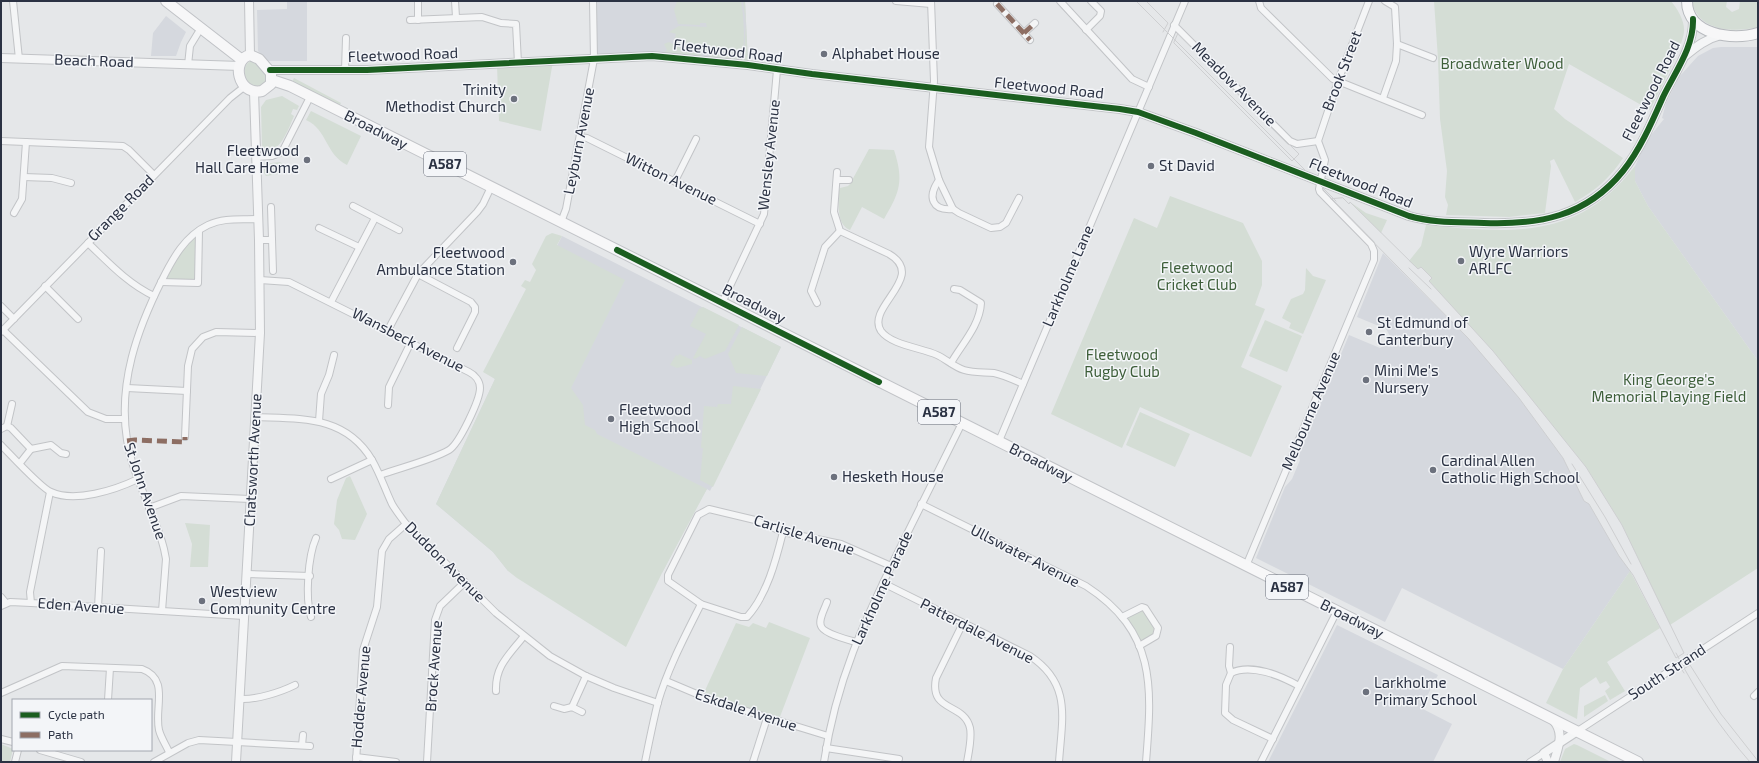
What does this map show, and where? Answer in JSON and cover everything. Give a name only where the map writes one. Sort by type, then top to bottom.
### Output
[{"type":"main road","name":"A587","points":[[166,1],[244,60],[259,59],[271,75]]},
{"type":"main road","points":[[1686,4],[1693,19],[1708,30],[1722,35],[1758,33]]},
{"type":"main road","points":[[244,60],[241,80],[244,87],[254,92],[266,89],[271,75]]},
{"type":"main road","name":"Broadway","points":[[271,75],[310,97],[491,188],[1638,762]]},
{"type":"street","points":[[13,1],[19,59]]},
{"type":"street","points":[[244,60],[249,1]]},
{"type":"street","points":[[418,1],[418,20]]},
{"type":"street","points":[[455,1],[456,18]]},
{"type":"street","name":"Leyburn Avenue","points":[[561,222],[566,210],[594,59],[593,1]]},
{"type":"street","points":[[896,1],[931,3],[934,88],[929,147],[939,180],[953,209]]},
{"type":"street","points":[[1060,1],[1132,79],[1148,87]]},
{"type":"street","points":[[1064,6],[1070,1]]},
{"type":"street","points":[[1086,30],[1100,16],[1100,11],[1091,1]]},
{"type":"street","name":"Larkholme Lane","points":[[999,441],[1185,1]]},
{"type":"street","points":[[1259,1],[1261,8],[1331,77],[1422,115]]},
{"type":"street","name":"Brook Street","points":[[1318,141],[1338,81],[1369,1]]},
{"type":"street","points":[[1383,98],[1396,61],[1397,44],[1396,4],[1385,1]]},
{"type":"street","points":[[996,4],[1030,40]]},
{"type":"street","points":[[410,20],[482,16],[501,23],[516,24],[518,63]]},
{"type":"street","name":"Fleetwood Road","points":[[271,75],[345,70],[652,56],[748,65],[777,70],[1138,112],[1415,218],[1502,224],[1524,224],[1556,217],[1571,211],[1594,197],[1622,172],[1685,56],[1692,34],[1693,19]]},
{"type":"street","points":[[1024,33],[1035,23]]},
{"type":"street","name":"Meadow Avenue","points":[[1174,25],[1294,143],[1318,141]]},
{"type":"street","points":[[188,65],[190,46],[201,28]]},
{"type":"street","name":"Fleetwood Road","points":[[1685,56],[1701,43],[1710,38],[1722,35]]},
{"type":"street","points":[[345,70],[346,38]]},
{"type":"street","points":[[1397,44],[1433,58]]},
{"type":"street","name":"Beach Road","points":[[1,58],[188,65],[244,60]]},
{"type":"street","name":"Wensley Avenue","points":[[722,303],[764,214],[777,70]]},
{"type":"street","name":"Grange Road","points":[[2,331],[230,98],[244,87]]},
{"type":"street","name":"Chatsworth Avenue","points":[[236,762],[260,333],[260,240],[254,92]]},
{"type":"street","points":[[256,157],[272,156],[282,152],[310,97]]},
{"type":"street","name":"Witton Avenue","points":[[580,137],[587,138],[760,224]]},
{"type":"street","points":[[675,181],[696,140]]},
{"type":"street","points":[[1,141],[123,146],[154,175]]},
{"type":"street","points":[[1318,141],[1325,160],[1321,181]]},
{"type":"street","points":[[14,213],[22,199],[26,142]]},
{"type":"street","points":[[836,172],[837,180],[834,212],[840,231],[889,254],[894,257],[899,264],[901,272],[900,280],[879,316],[879,325],[882,331],[901,343],[929,352],[963,369],[995,373],[1023,384]]},
{"type":"street","points":[[24,177],[52,178],[71,183]]},
{"type":"street","points":[[837,180],[849,180]]},
{"type":"street","points":[[939,180],[934,187],[932,195],[934,202],[940,208],[953,209],[982,225],[991,228],[1000,227],[1006,223],[1019,198]]},
{"type":"street","name":"Melbourne Avenue","points":[[1246,566],[1373,265],[1375,255],[1371,244],[1320,192],[1321,181]]},
{"type":"street","points":[[388,330],[418,274],[477,212],[491,188]]},
{"type":"street","points":[[353,206],[399,230]]},
{"type":"street","points":[[270,207],[273,271]]},
{"type":"street","points":[[331,302],[375,218]]},
{"type":"street","name":"St John Avenue","points":[[162,611],[166,559],[163,544],[130,455],[125,419],[127,388],[136,338],[154,296],[180,249],[207,225],[224,219],[259,219]]},
{"type":"street","points":[[319,228],[359,247]]},
{"type":"street","points":[[161,282],[198,283],[199,231]]},
{"type":"street","points":[[817,304],[811,291],[825,247],[840,231]]},
{"type":"street","points":[[260,240],[272,240]]},
{"type":"street","points":[[88,243],[126,279],[139,289],[154,296]]},
{"type":"street","points":[[418,274],[471,302],[475,307],[475,312],[457,348]]},
{"type":"street","name":"Wansbeck Avenue","points":[[260,280],[289,282],[388,330],[472,374],[479,382],[480,394],[457,441],[450,450],[380,475]]},
{"type":"street","points":[[45,286],[78,318]]},
{"type":"street","points":[[951,363],[977,321],[981,307],[981,303],[976,298],[960,290],[954,289]]},
{"type":"street","points":[[803,293],[811,291]]},
{"type":"street","points":[[1,306],[14,319]]},
{"type":"street","points":[[2,331],[88,412],[106,419],[125,419]]},
{"type":"street","points":[[185,438],[189,358],[192,349],[203,338],[216,332],[260,333]]},
{"type":"street","points":[[388,405],[389,387],[411,342]]},
{"type":"street","points":[[319,421],[321,394],[329,375],[334,355]]},
{"type":"street","points":[[127,388],[187,391]]},
{"type":"street","points":[[12,404],[4,428],[11,428],[31,449]]},
{"type":"street","name":"Duddon Avenue","points":[[255,417],[319,421],[336,427],[353,437],[372,460],[392,504],[406,524],[496,613],[550,656],[586,676],[614,688],[658,703]]},
{"type":"street","name":"Larkholme Parade","points":[[824,762],[828,736],[839,690],[856,642],[921,504],[962,423]]},
{"type":"street","points":[[20,463],[31,449],[51,444],[61,453],[66,454]]},
{"type":"street","points":[[1,445],[50,492],[87,495],[114,490],[138,479]]},
{"type":"street","points":[[1,456],[7,451]]},
{"type":"street","points":[[331,479],[372,460]]},
{"type":"street","name":"Eden Avenue","points":[[50,492],[29,596],[30,603],[244,616]]},
{"type":"street","points":[[150,508],[181,496],[250,499]]},
{"type":"street","name":"Ullswater Avenue","points":[[921,504],[1086,586],[1110,604],[1122,617],[1139,646],[1146,664],[1150,682],[1151,702],[1146,762]]},
{"type":"street","name":"Carlisle Avenue","points":[[701,604],[668,581],[668,575],[698,515],[703,511],[715,509],[755,520],[783,532],[841,544],[891,566]]},
{"type":"street","name":"Hodder Avenue","points":[[356,759],[362,650],[377,607],[382,551],[389,539],[406,524]]},
{"type":"street","points":[[645,762],[658,703],[685,636],[701,604],[741,617],[747,617],[753,610],[771,574],[783,532]]},
{"type":"street","points":[[311,617],[308,607],[311,548],[316,538]]},
{"type":"street","points":[[98,607],[102,551]]},
{"type":"street","points":[[246,574],[310,576]]},
{"type":"street","name":"Brock Avenue","points":[[428,762],[437,612],[440,606],[465,582]]},
{"type":"street","name":"Patterdale Avenue","points":[[883,583],[1030,656],[1048,670],[1060,689],[1063,712],[1059,762]]},
{"type":"street","points":[[1,597],[4,604],[30,603]]},
{"type":"street","points":[[827,602],[820,621],[820,626],[824,630],[856,642]]},
{"type":"street","points":[[1122,617],[1142,607],[1145,608],[1158,628],[1156,636],[1139,646]]},
{"type":"street","points":[[1261,762],[1337,611]]},
{"type":"street","name":"South Strand","points":[[1576,732],[1758,613]]},
{"type":"street","points":[[963,623],[936,678],[934,686],[938,699],[943,704],[960,713],[967,720],[970,733],[967,762]]},
{"type":"street","points":[[496,690],[495,677],[498,669],[524,636]]},
{"type":"street","points":[[1230,647],[1229,666],[1231,673],[1226,685],[1226,713],[1233,720],[1273,739]]},
{"type":"street","points":[[1,693],[62,666],[142,669],[156,678],[159,688],[159,730],[169,752]]},
{"type":"street","points":[[108,699],[110,668]]},
{"type":"street","points":[[1231,673],[1238,670],[1258,671],[1280,677],[1299,686]]},
{"type":"street","points":[[572,708],[586,676]]},
{"type":"street","name":"Eskdale Avenue","points":[[666,681],[711,700],[828,736]]},
{"type":"street","points":[[240,699],[255,698],[265,694],[278,693],[295,685]]},
{"type":"street","points":[[554,706],[564,709],[572,708],[582,712]]},
{"type":"street","points":[[753,762],[767,718]]},
{"type":"street","points":[[1553,720],[1560,731],[1559,744],[1554,762]]},
{"type":"street","points":[[1530,762],[1576,732]]},
{"type":"street","points":[[302,745],[303,735]]},
{"type":"street","points":[[1,739],[12,742]]},
{"type":"street","points":[[154,762],[169,752],[188,743],[199,740],[310,746]]},
{"type":"street","points":[[826,748],[899,759]]},
{"type":"street","points":[[15,762],[18,751]]},
{"type":"street","points":[[43,751],[81,762]]},
{"type":"street","points":[[1544,753],[1548,762]]},
{"type":"street","points":[[356,759],[396,762]]},
{"type":"shaded area","points":[[287,1],[307,1],[307,61],[268,61],[258,51],[257,10],[287,9]]},
{"type":"shaded area","points":[[593,1],[745,1],[748,65],[652,56],[594,59]]},
{"type":"shaded area","points":[[166,16],[186,32],[176,56],[151,56],[153,33]]},
{"type":"shaded area","points":[[1758,47],[1758,361],[1648,206],[1635,181],[1635,166],[1647,140],[1664,119],[1662,118],[1666,103],[1679,77],[1698,56],[1713,48]]},
{"type":"shaded area","name":"Fleetwood High School","points":[[562,236],[781,347],[710,491],[707,489],[699,502],[662,573],[508,571],[493,552],[436,504],[495,379],[491,376]]},
{"type":"shaded area","name":"Cardinal Allen Catholic High School","points":[[1383,253],[1468,338],[1519,398],[1563,458],[1584,501],[1589,504],[1619,556],[1630,571],[1563,669],[1402,588],[1385,622],[1256,558],[1285,487],[1292,479],[1300,460],[1299,454],[1349,335],[1380,348],[1386,344],[1390,336],[1386,329],[1357,317]]},
{"type":"shaded area","name":"Larkholme Primary School","points":[[1337,625],[1438,675],[1421,708],[1452,724],[1433,762],[1268,762]]},
{"type":"green space","points":[[677,1],[741,1],[744,35],[742,52],[735,55],[726,52],[684,48],[674,40],[676,34],[669,32],[679,26],[707,27],[706,23],[700,23],[700,25],[678,24],[674,10]]},
{"type":"green space","points":[[743,1],[745,1],[748,62],[709,57],[709,53],[726,54],[736,57],[744,53],[746,24]]},
{"type":"green space","name":"Broadwater Wood","points":[[1434,1],[1671,1],[1682,20],[1684,32],[1683,39],[1675,59],[1650,110],[1569,64],[1554,109],[1565,119],[1623,158],[1613,172],[1596,189],[1575,202],[1554,159],[1550,161],[1551,166],[1545,213],[1509,217],[1446,215],[1448,205],[1445,197],[1447,171],[1440,119]]},
{"type":"green space","points":[[1692,1],[1727,1],[1726,7],[1732,12],[1739,9],[1740,1],[1758,1],[1758,27],[1738,30],[1718,28],[1701,19],[1695,11]]},
{"type":"green space","points":[[669,42],[684,50],[701,54],[702,57],[662,54],[667,50],[664,44]]},
{"type":"green space","points":[[250,61],[254,61],[265,69],[268,79],[263,87],[249,86],[245,76],[245,66]]},
{"type":"green space","points":[[553,61],[541,131],[499,121],[497,65]]},
{"type":"green space","points":[[294,78],[341,103],[339,106],[292,82]]},
{"type":"green space","points":[[282,96],[299,106],[297,110],[293,109],[291,114],[294,116],[282,140],[273,149],[268,150],[262,147],[261,107],[266,100]]},
{"type":"green space","points":[[311,111],[361,136],[347,165],[334,155],[319,130],[306,120]]},
{"type":"green space","points":[[869,149],[894,150],[899,170],[899,186],[894,201],[884,219],[862,207],[850,230],[842,223],[840,218],[839,191],[840,188],[850,184]]},
{"type":"green space","points":[[280,162],[284,165],[279,174],[266,176],[264,173],[263,164]]},
{"type":"green space","name":"King George's Memorial Playing Field","points":[[1635,166],[1635,181],[1648,206],[1758,361],[1758,568],[1670,625],[1622,525],[1586,467],[1493,351],[1429,281],[1432,278],[1421,267],[1418,269],[1409,261],[1421,246],[1426,225],[1486,230],[1514,230],[1541,227],[1566,220],[1590,208],[1613,190]]},
{"type":"green space","points":[[1170,196],[1243,223],[1262,261],[1262,285],[1255,305],[1265,309],[1241,367],[1282,386],[1251,457],[1140,407],[1122,448],[1051,414],[1134,218],[1157,228]]},
{"type":"green space","points":[[1350,202],[1366,213],[1387,220],[1381,233]]},
{"type":"green space","points":[[199,231],[198,283],[161,282],[173,259]]},
{"type":"green space","name":"Fleetwood High School","points":[[552,233],[562,236],[557,245],[625,280],[571,388],[583,405],[585,425],[595,430],[597,434],[707,489],[662,573],[626,647],[517,578],[508,571],[493,552],[436,504],[495,379],[483,372],[526,289],[521,286],[525,280],[530,282],[536,270],[532,264],[546,236]]},
{"type":"green space","points":[[1306,268],[1313,276],[1326,280],[1303,334],[1289,328],[1291,323],[1282,318],[1291,299],[1303,294],[1305,290]]},
{"type":"green space","points":[[703,307],[739,325],[725,351],[705,359],[700,356],[695,359],[693,358],[706,334],[690,326],[699,309]]},
{"type":"green space","points":[[1265,320],[1302,336],[1287,372],[1249,356]]},
{"type":"green space","points":[[742,327],[781,347],[767,376],[736,373],[728,354]]},
{"type":"green space","points":[[679,354],[692,360],[692,364],[677,368],[670,365],[676,355],[678,356]]},
{"type":"green space","points":[[733,386],[761,389],[713,487],[700,480],[703,448],[701,448],[704,406],[717,407],[718,404],[731,404]]},
{"type":"green space","points":[[1140,412],[1190,434],[1175,467],[1126,445]]},
{"type":"green space","points":[[350,476],[367,514],[355,540],[342,539],[339,530],[334,524],[337,500],[346,478]]},
{"type":"green space","points":[[185,523],[210,525],[208,567],[190,567],[192,544]]},
{"type":"green space","points":[[1630,571],[1660,628],[1607,662],[1625,691],[1610,700],[1605,691],[1610,687],[1606,681],[1600,684],[1596,677],[1580,688],[1577,719],[1546,703],[1563,669]]},
{"type":"green space","points":[[1142,607],[1158,632],[1139,646],[1122,617]]},
{"type":"green space","points":[[769,622],[810,638],[778,722],[702,697],[736,623],[749,627],[753,623],[766,628]]},
{"type":"green space","points":[[1605,695],[1608,701],[1584,717],[1584,706]]},
{"type":"green space","points":[[1,744],[12,749],[13,751],[10,762],[1,762]]},
{"type":"green space","points":[[1574,744],[1611,762],[1560,762],[1565,749]]},
{"type":"tram line","points":[[1136,1],[1336,201]]},
{"type":"tram line","points":[[1146,1],[1168,23],[1163,32]]},
{"type":"tram line","points":[[1178,34],[1299,154],[1292,161],[1174,43],[1178,34]]},
{"type":"tram line","points":[[1343,198],[1349,204],[1350,202],[1418,269],[1421,267],[1432,278],[1429,281],[1493,351],[1586,467],[1622,525],[1684,653],[1676,658],[1633,575],[1619,556],[1589,504],[1584,501],[1563,458],[1519,398],[1468,338],[1331,199],[1343,198]]},
{"type":"tram line","points":[[1409,268],[1431,289]]},
{"type":"tram line","points":[[1572,464],[1605,517],[1631,564]]},
{"type":"tram line","points":[[1676,653],[1710,710],[1729,737],[1750,762]]},
{"type":"tram line","points":[[1684,673],[1682,670],[1690,665],[1721,714],[1758,761]]},
{"type":"marked path","points":[[997,4],[1030,40]]},
{"type":"marked path","points":[[1024,33],[1035,23]]},
{"type":"marked path","points":[[127,441],[185,442],[185,437]]},
{"type":"cycle path","points":[[270,70],[367,70],[652,56],[748,65],[812,74],[1120,109],[1138,112],[1196,133],[1409,216],[1446,222],[1504,223],[1542,220],[1560,215],[1593,199],[1609,187],[1629,163],[1650,126],[1683,59],[1690,39],[1693,19]]},
{"type":"cycle path","points":[[617,250],[879,382]]},
{"type":"place","name":"Alphabet House","points":[[824,54]]},
{"type":"place","name":"Trinity Methodist Church","points":[[514,99]]},
{"type":"place","name":"Fleetwood Hall Care Home","points":[[307,160]]},
{"type":"place","name":"St David","points":[[1151,166]]},
{"type":"place","name":"Wyre Warriors ARLFC","points":[[1461,261]]},
{"type":"place","name":"Fleetwood Ambulance Station","points":[[513,262]]},
{"type":"place","name":"St Edmund of Canterbury","points":[[1369,332]]},
{"type":"place","name":"Mini Me's Nursery","points":[[1366,380]]},
{"type":"place","name":"Fleetwood High School","points":[[611,419]]},
{"type":"place","name":"Cardinal Allen Catholic High School","points":[[1433,470]]},
{"type":"place","name":"Hesketh House","points":[[834,477]]},
{"type":"place","name":"Westview Community Centre","points":[[202,601]]},
{"type":"place","name":"Larkholme Primary School","points":[[1366,692]]},
{"type":"park label","name":"Fleetwood Cricket Club","points":[[1197,276]]},
{"type":"park label","name":"Fleetwood Rugby Club","points":[[1122,364]]}]
